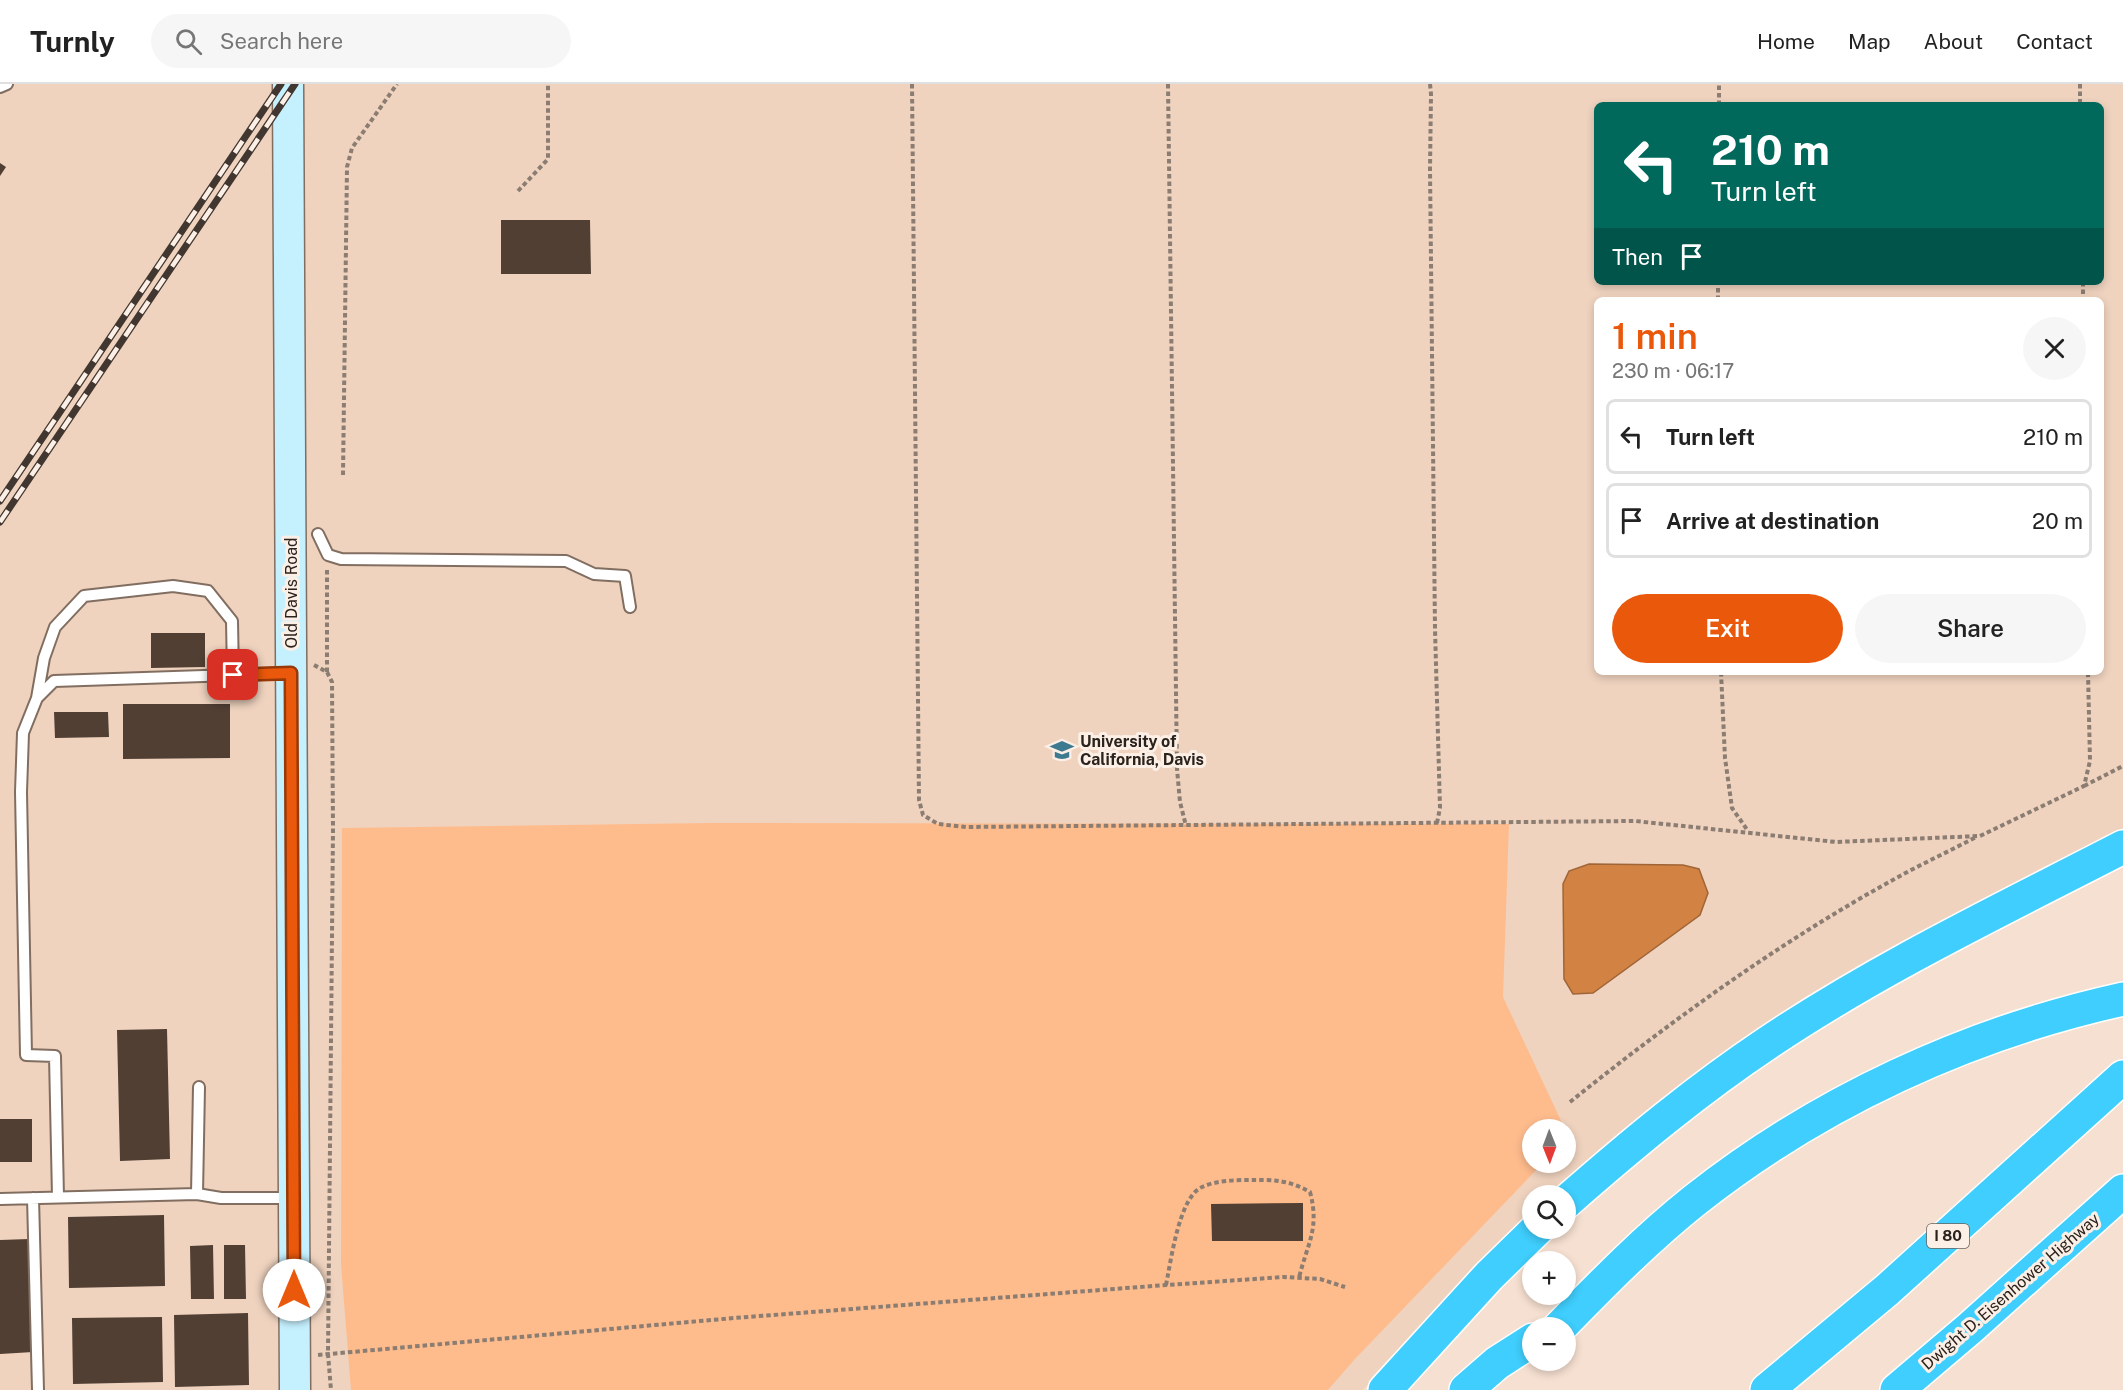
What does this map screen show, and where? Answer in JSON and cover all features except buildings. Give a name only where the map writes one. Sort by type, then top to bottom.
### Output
[{"type":"highway","points":[[1576,1193],[1654,1127],[1705,1088],[1846,993],[1924,949],[2123,847]]},
{"type":"highway","points":[[1568,1317],[1634,1253],[1696,1200],[1762,1152],[1826,1113],[1917,1067],[1996,1034],[2069,1011],[2123,999]]},
{"type":"highway","name":"I 80","points":[[1767,1390],[1887,1290],[2123,1077]]},
{"type":"highway","name":"Dwight D. Eisenhower Highway","points":[[1897,1390],[2123,1191]]},
{"type":"highway","points":[[1384,1390],[1489,1276],[1527,1239]]},
{"type":"highway","points":[[1923,1390],[1970,1328]]},
{"type":"highway","points":[[1466,1390],[1497,1364],[1522,1347]]},
{"type":"highway","points":[[1497,1390],[1522,1365]]},
{"type":"street","name":"Old Davis Road","points":[[288,84],[295,1390]]},
{"type":"lane","points":[[0,87],[7,84]]},
{"type":"lane","points":[[318,534],[328,555],[342,559],[566,561],[594,574],[626,576],[630,607]]},
{"type":"lane","points":[[58,1197],[55,1056],[26,1055],[23,733],[37,698],[44,658],[55,627],[84,596],[173,586],[208,591],[232,621],[233,675]]},
{"type":"lane","points":[[37,698],[54,681],[233,675],[291,668]]},
{"type":"lane","points":[[197,1194],[199,1087]]},
{"type":"lane","points":[[0,1200],[197,1194],[220,1198],[294,1198]]},
{"type":"lane","points":[[33,1198],[38,1390]]},
{"type":"path","points":[[343,475],[348,167],[352,148],[397,84]]},
{"type":"path","points":[[518,191],[548,159],[548,84]]},
{"type":"path","points":[[912,84],[919,800],[923,815],[938,824],[966,827],[1635,821],[1836,842],[1980,836]]},
{"type":"path","points":[[1168,84],[1177,769],[1180,802],[1186,826]]},
{"type":"path","points":[[1430,84],[1435,629],[1440,808],[1437,823]]},
{"type":"path","points":[[1719,84],[1719,102]]},
{"type":"path","points":[[2080,84],[2080,102]]},
{"type":"path","points":[[328,555],[327,672],[332,682],[333,830],[328,1354],[330,1390]]},
{"type":"path","points":[[291,668],[315,665],[327,672]]},
{"type":"path","points":[[1721,675],[1725,758],[1732,808],[1748,832]]},
{"type":"path","points":[[2084,786],[2090,761],[2088,675]]},
{"type":"path","points":[[1570,1102],[1644,1042],[1768,956],[1891,881],[2123,766]]},
{"type":"path","points":[[1166,1285],[1184,1206],[1200,1187],[1234,1180],[1294,1183],[1310,1192],[1314,1206],[1314,1226],[1299,1278]]},
{"type":"path","points":[[294,1358],[734,1318],[1166,1285],[1299,1278],[1320,1279],[1345,1287]]},
{"type":"shaded area","name":"University of California, Davis","points":[[0,84],[2123,84],[2123,828],[2039,876],[1646,1113],[1576,1170],[1576,1119],[1522,1119],[1522,1173],[1573,1173],[1559,1185],[1522,1185],[1522,1222],[1477,1265],[1363,1390],[0,1390]]},
{"type":"shaded area","points":[[710,823],[1509,824],[1503,997],[1560,1119],[1522,1119],[1522,1173],[1533,1173],[1328,1390],[351,1390],[341,1264],[342,828]]},
{"type":"shaded area","points":[[1589,864],[1683,865],[1699,869],[1708,893],[1700,915],[1593,993],[1573,994],[1564,979],[1563,884],[1569,871]]},
{"type":"railway","points":[[0,501],[281,84]]},
{"type":"railway","points":[[0,522],[295,84]]},
{"type":"place","name":"University of California, Davis","points":[[1062,750]]},
{"type":"route","points":[[233,675],[291,673],[294,1290]]}]
